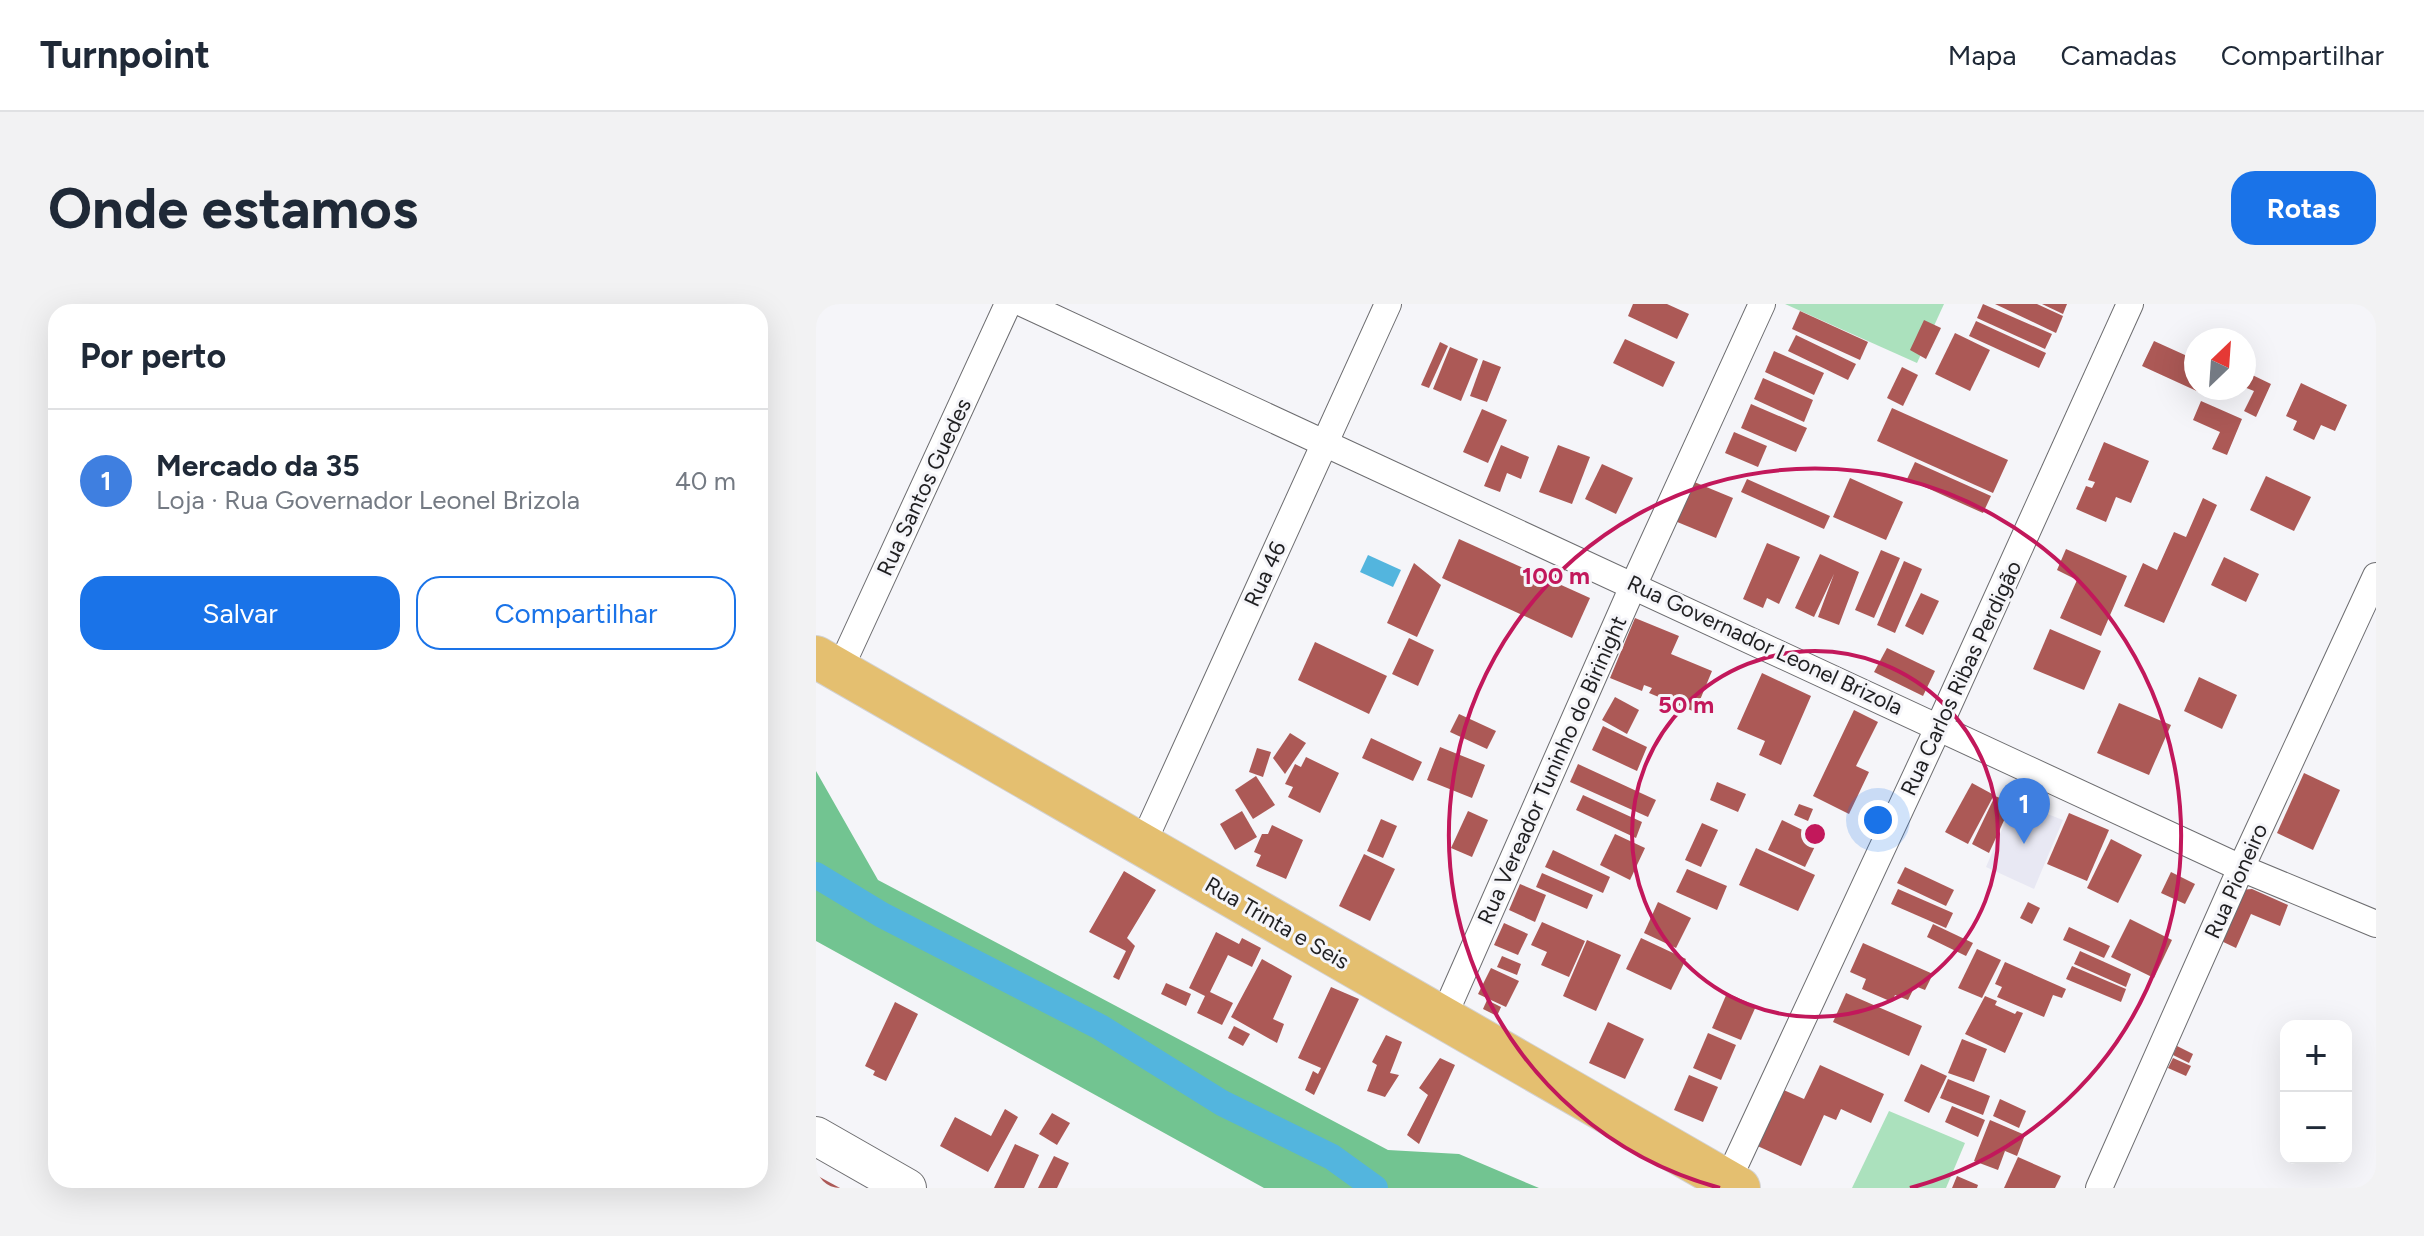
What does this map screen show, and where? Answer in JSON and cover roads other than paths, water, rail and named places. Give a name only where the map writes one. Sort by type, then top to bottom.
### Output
[{"type":"main road","name":"Rua Trinta e Seis","points":[[828,664],[1733,1185]]},
{"type":"street","name":"Rua Santos Guedes","points":[[828,664],[1008,304]]},
{"type":"street","name":"Rua Governador Leonel Brizola","points":[[1024,304],[1634,584],[2241,868],[2376,924]]},
{"type":"street","name":"Rua 46","points":[[1142,845],[1388,304]]},
{"type":"street","name":"Rua Vereador Tuninho do Birinight","points":[[1443,1018],[1634,584],[1762,304]]},
{"type":"street","name":"Rua Carlos Ribas Perdigão","points":[[1733,1185],[2130,304]]},
{"type":"street","name":"Rua Pioneiro","points":[[2099,1188],[2241,868],[2376,576]]},
{"type":"street","points":[[816,1136],[907,1188]]},
{"type":"water","points":[[1368,555],[1401,570],[1393,587],[1360,572]]},
{"type":"waterway","points":[[816,875],[882,915],[1100,1027],[1222,1103],[1332,1157],[1375,1188]]},
{"type":"place","name":"Mercado da 35","points":[[2024,844]]}]
